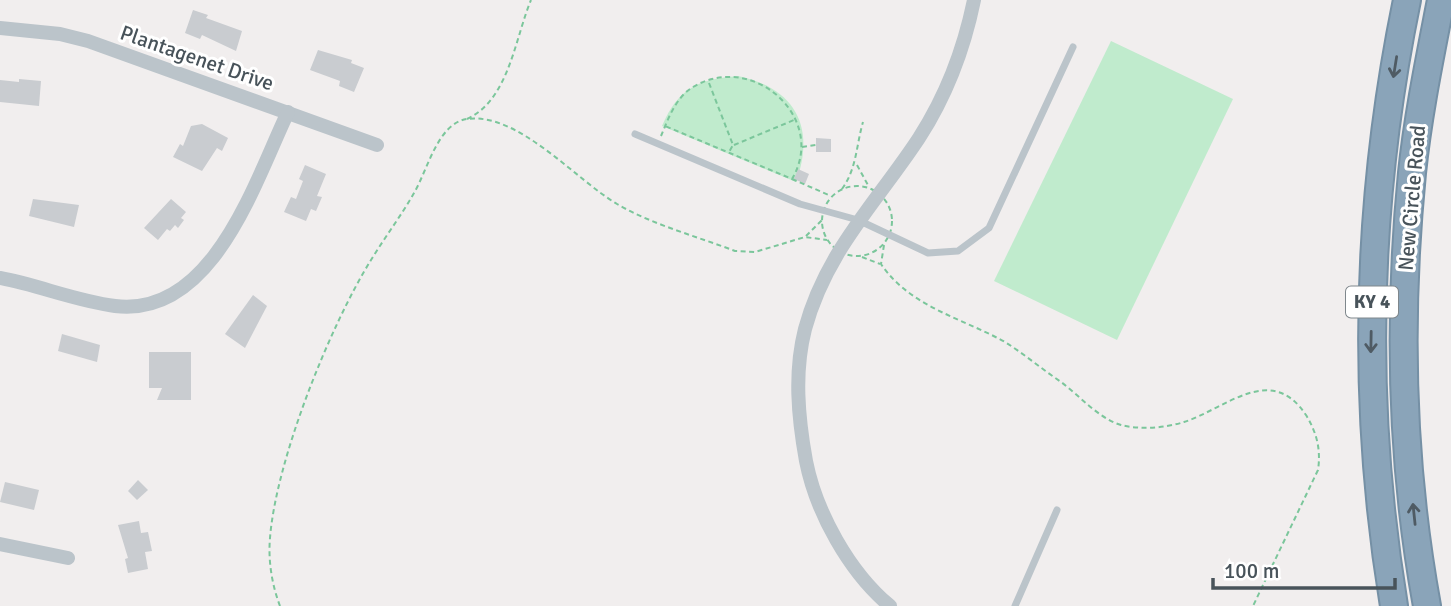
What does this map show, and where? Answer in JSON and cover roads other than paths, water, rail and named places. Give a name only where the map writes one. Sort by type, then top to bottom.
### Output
[{"type":"highway","name":"New Circle Road","points":[[1394,606],[1380,499],[1371,353],[1379,183],[1387,113],[1408,0]]},
{"type":"highway","name":"New Circle Road","points":[[1427,606],[1419,561],[1407,437],[1404,315],[1412,172],[1441,0]]},
{"type":"street","points":[[890,606],[853,563],[831,528],[811,485],[801,432],[797,379],[805,330],[820,286],[858,220],[918,139],[942,98],[958,60],[974,0]]},
{"type":"street","name":"Plantagenet Drive","points":[[0,28],[60,34],[88,41],[377,145]]},
{"type":"street","points":[[0,278],[115,306],[148,304],[175,293],[226,242],[288,112]]},
{"type":"street","points":[[0,544],[68,558]]},
{"type":"lane","points":[[635,134],[800,204],[858,220],[928,253],[958,251],[989,228],[1073,47]]},
{"type":"lane","points":[[1015,606],[1057,510]]}]
